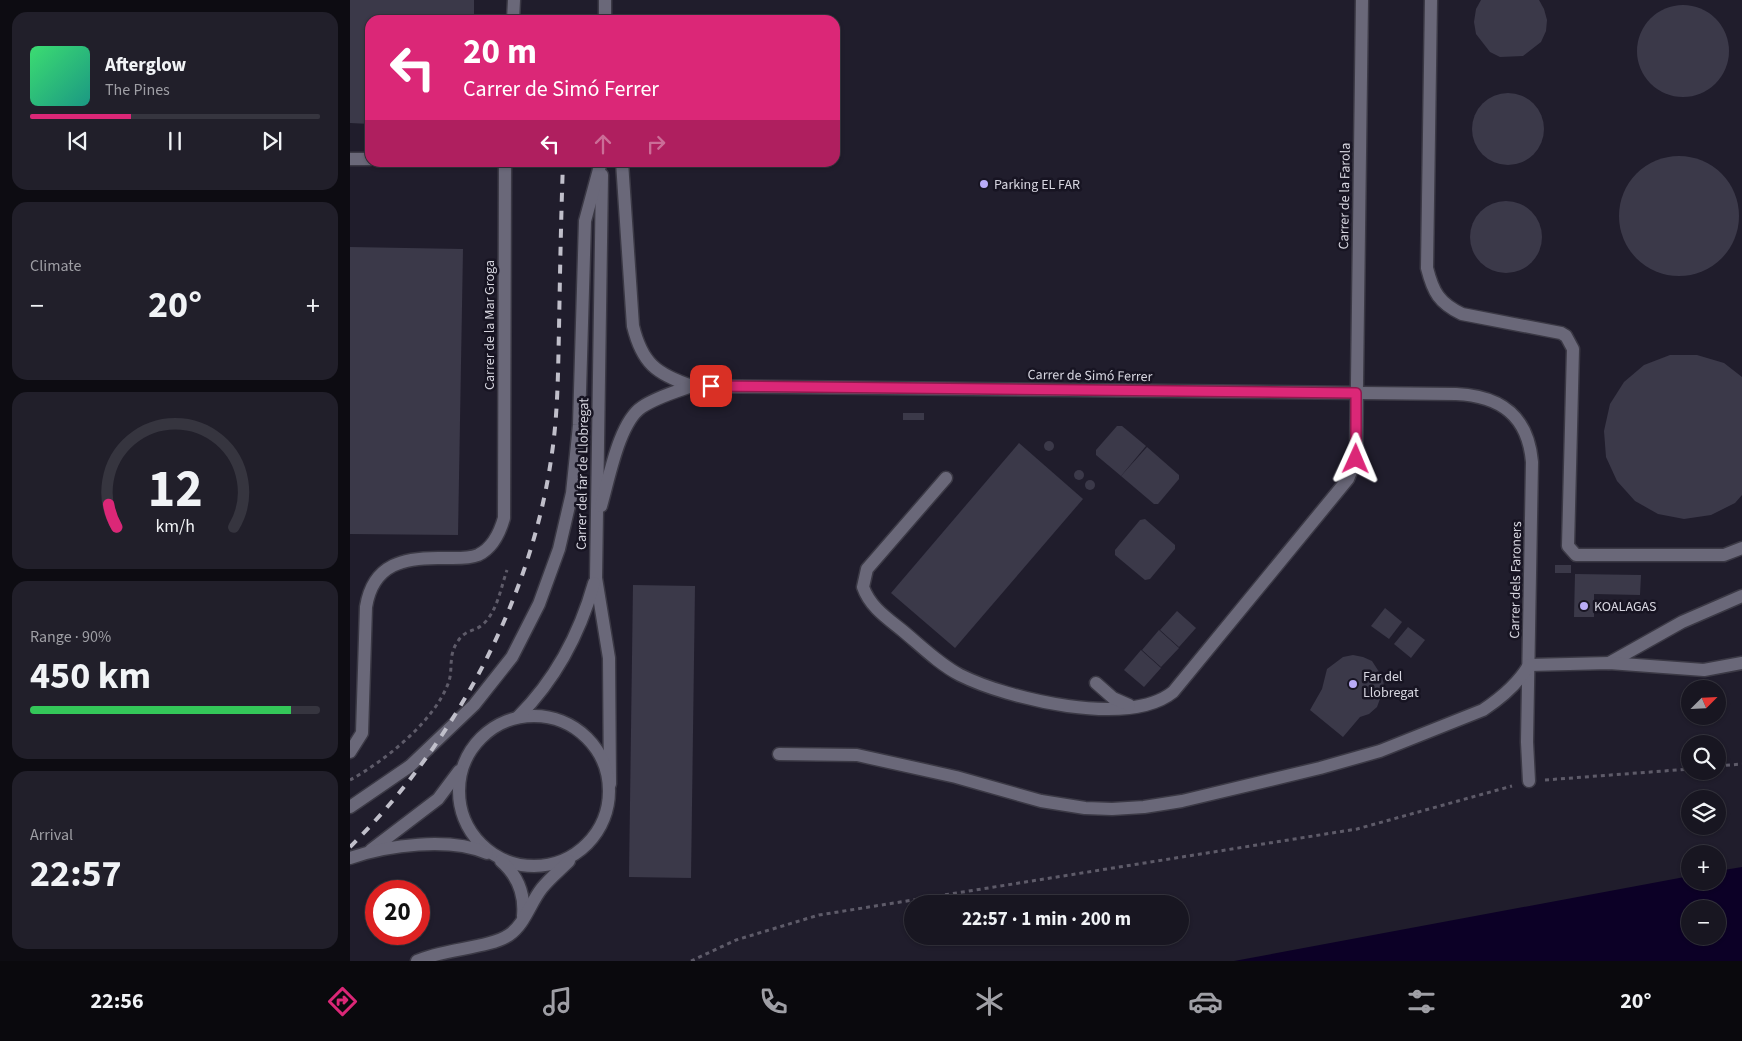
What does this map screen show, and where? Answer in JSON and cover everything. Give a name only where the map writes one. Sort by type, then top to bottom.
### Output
[{"type":"street","points":[[513,15],[514,0]]},
{"type":"street","points":[[605,0],[605,15]]},
{"type":"street","name":"Carrer de la Farola","points":[[1144,706],[1165,699],[1173,692],[1348,479],[1356,459],[1362,0]]},
{"type":"street","points":[[1431,0],[1427,268],[1431,284],[1438,297],[1448,307],[1462,314],[1561,333],[1571,342],[1573,349],[1568,546],[1576,555],[1724,555],[1742,548]]},
{"type":"street","points":[[350,159],[365,159]]},
{"type":"street","name":"Carrer de la Mar Groga","points":[[350,752],[362,732],[366,607],[368,594],[376,580],[394,564],[405,560],[460,558],[478,555],[488,548],[501,528],[504,518],[505,167]]},
{"type":"street","points":[[350,807],[410,766],[474,705],[512,657],[539,604],[559,549],[572,492],[580,408],[585,221],[601,167]]},
{"type":"street","name":"Carrer del far de Llobregat","points":[[602,167],[596,578],[610,658],[610,784],[608,810],[597,834],[579,852],[557,864],[531,867],[512,864],[495,856],[475,839],[462,816],[458,791],[462,766],[475,743],[494,726],[518,716],[544,715],[568,723],[589,738],[603,760],[610,784]]},
{"type":"street","points":[[622,167],[632,326],[637,345],[657,371],[692,386]]},
{"type":"street","points":[[597,520],[620,442],[629,422],[642,407],[667,394],[692,386]]},
{"type":"street","name":"Carrer de Simó Ferrer","points":[[692,386],[1456,394],[1487,398]]},
{"type":"street","name":"Carrer dels Faroners","points":[[1487,398],[1512,414],[1527,435],[1531,448],[1527,742],[1529,781]]},
{"type":"street","points":[[946,478],[868,569],[863,587],[871,604],[936,658],[958,674],[980,684],[1023,698],[1060,706],[1100,708],[1144,706]]},
{"type":"street","points":[[518,716],[531,704],[552,676],[570,647],[585,616],[596,578]]},
{"type":"street","points":[[1610,663],[1682,622],[1742,596]]},
{"type":"street","points":[[779,754],[856,755],[956,778],[1041,801],[1085,808],[1144,807],[1267,781],[1380,750],[1483,710],[1497,701],[1522,677],[1529,665],[1610,663],[1704,670],[1742,663]]},
{"type":"street","points":[[1096,683],[1120,702],[1144,706]]},
{"type":"street","points":[[369,852],[438,799],[462,766]]},
{"type":"street","points":[[350,858],[369,852],[397,847],[461,844],[495,856],[516,878],[524,905],[523,918]]},
{"type":"street","points":[[417,961],[443,952],[498,940],[518,928],[542,889],[579,852]]},
{"type":"path","points":[[350,780],[365,772],[428,718],[449,680],[451,656],[457,642],[466,631],[481,627],[489,618],[507,570]]},
{"type":"path","points":[[1726,765],[1742,764]]},
{"type":"path","points":[[691,961],[736,940],[819,915],[1356,829],[1529,781],[1681,769]]},
{"type":"shaded area","points":[[1742,867],[1742,961],[1234,961],[1681,878],[1681,890],[1726,890],[1726,870]]},
{"type":"building","points":[[350,0],[474,0],[474,15],[365,15],[365,124],[350,123]]},
{"type":"building","points":[[1481,0],[1539,0],[1547,20],[1546,31],[1541,42],[1523,56],[1500,57],[1490,52],[1476,34],[1474,22],[1476,9]]},
{"type":"building","points":[[1683,5],[1701,9],[1715,19],[1725,33],[1729,51],[1725,69],[1715,83],[1701,93],[1683,97],[1665,93],[1651,83],[1641,69],[1637,51],[1641,33],[1651,19],[1665,9]]},
{"type":"building","points":[[1508,93],[1522,96],[1534,103],[1541,115],[1544,129],[1541,143],[1534,155],[1522,162],[1508,165],[1494,162],[1482,155],[1475,143],[1472,129],[1475,115],[1482,103],[1494,96]]},
{"type":"building","points":[[1679,156],[1691,157],[1702,161],[1712,166],[1721,174],[1729,183],[1734,193],[1738,204],[1738,228],[1734,239],[1729,249],[1721,258],[1712,266],[1702,271],[1691,275],[1679,276],[1667,275],[1656,271],[1646,266],[1637,258],[1629,249],[1624,239],[1620,228],[1619,216],[1620,204],[1624,193],[1629,183],[1637,174],[1646,166],[1656,161],[1667,157]]},
{"type":"building","points":[[1499,201],[1513,201],[1532,211],[1542,230],[1542,244],[1532,263],[1513,273],[1499,273],[1480,263],[1470,244],[1470,230],[1480,211]]},
{"type":"building","points":[[350,247],[463,249],[458,535],[350,534]]},
{"type":"building","points":[[1670,355],[1697,355],[1724,363],[1742,377],[1742,495],[1735,503],[1711,515],[1684,519],[1658,514],[1635,501],[1617,481],[1606,457],[1604,431],[1610,404],[1624,382],[1644,365]]},
{"type":"building","points":[[903,413],[924,413],[924,420],[903,420]]},
{"type":"building","points":[[1117,426],[1122,426],[1146,446],[1121,476],[1096,455],[1096,450]]},
{"type":"building","points":[[1047,441],[1051,441],[1054,446],[1053,450],[1047,451],[1044,448],[1044,444]]},
{"type":"building","points":[[1019,443],[1083,499],[955,648],[891,593]]},
{"type":"building","points":[[1147,447],[1179,475],[1179,479],[1158,504],[1154,504],[1121,476]]},
{"type":"building","points":[[1077,470],[1081,470],[1084,475],[1083,479],[1077,480],[1074,477],[1074,473]]},
{"type":"building","points":[[1088,480],[1092,480],[1095,485],[1094,489],[1088,490],[1085,487],[1085,483]]},
{"type":"building","points":[[1145,519],[1175,545],[1175,549],[1150,579],[1145,580],[1115,555],[1115,550],[1140,520]]},
{"type":"building","points":[[1555,565],[1571,565],[1571,573],[1555,573]]},
{"type":"building","name":"KOALAGAS","points":[[1575,574],[1641,575],[1640,595],[1594,594],[1594,617],[1574,617]]},
{"type":"building","points":[[633,585],[695,586],[691,878],[629,877]]},
{"type":"building","points":[[1385,608],[1402,622],[1389,639],[1371,626]]},
{"type":"building","points":[[1177,611],[1196,628],[1179,647],[1160,630]]},
{"type":"building","points":[[1408,627],[1425,640],[1411,658],[1394,644]]},
{"type":"building","points":[[1159,630],[1179,648],[1161,667],[1142,650]]},
{"type":"building","points":[[1141,650],[1161,668],[1144,687],[1124,670]]},
{"type":"building","name":"Far del Llobregat","points":[[1353,655],[1372,661],[1383,678],[1384,688],[1377,707],[1369,714],[1360,717],[1343,737],[1310,710],[1322,689],[1327,669],[1343,657]]},
{"type":"railway","points":[[350,847],[388,807],[423,763],[454,716],[482,666],[507,615],[527,562],[542,508],[552,453],[555,422],[558,375],[563,167]]},
{"type":"place","name":"Parking EL FAR","points":[[984,184]]},
{"type":"place","name":"KOALAGAS","points":[[1584,606]]},
{"type":"place","name":"Far del Llobregat","points":[[1353,684]]},
{"type":"route","points":[[711,386],[1356,393],[1356,459]]}]
